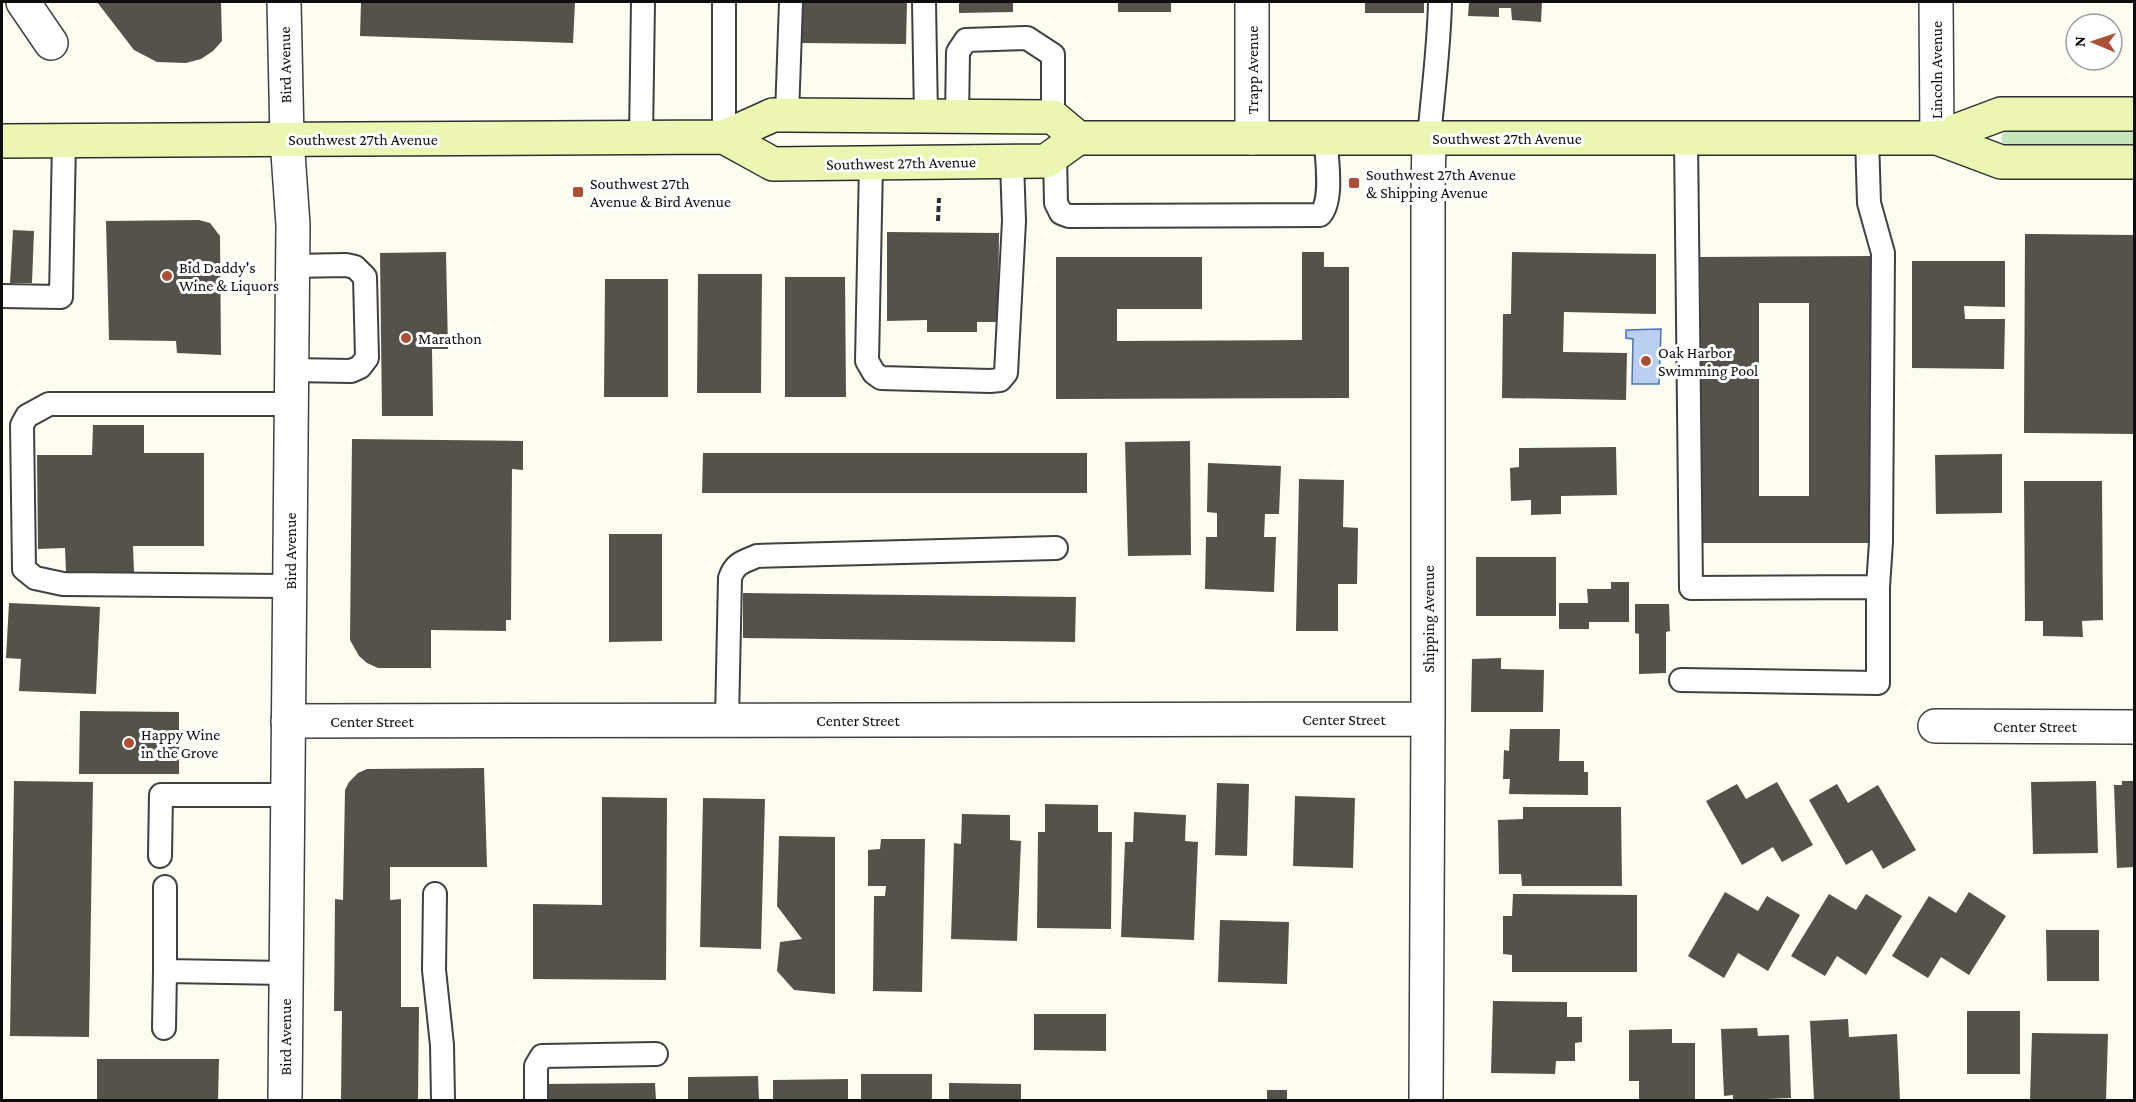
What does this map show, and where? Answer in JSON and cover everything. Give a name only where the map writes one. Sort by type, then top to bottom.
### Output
[{"type":"main road","name":"Southwest 27th Avenue","points":[[724,138],[773,164],[1012,162],[1046,161],[1066,147],[1252,138],[1937,138],[2001,114],[2134,114]]},
{"type":"main road","name":"Southwest 27th Avenue","points":[[2,141],[724,138],[773,115],[1053,117]]},
{"type":"main road","points":[[1053,117],[1066,147]]},
{"type":"main road","name":"Southwest 27th Avenue","points":[[1937,138],[2001,162],[2134,162]]},
{"type":"street","points":[[23,2],[51,43]]},
{"type":"street","name":"Bird Avenue","points":[[284,2],[287,139],[292,225],[285,1101]]},
{"type":"street","name":"Trapp Avenue","points":[[1252,2],[1252,138]]},
{"type":"street","name":"Lincoln Avenue","points":[[1936,2],[1937,138]]},
{"type":"street","name":"Shipping Avenue","points":[[1426,1101],[1427,213],[1430,138]]},
{"type":"street","name":"Center Street","points":[[288,721],[1428,719]]},
{"type":"street","name":"Center Street","points":[[1935,726],[2134,726]]},
{"type":"lane","points":[[641,138],[643,2]]},
{"type":"lane","points":[[724,2],[724,138]]},
{"type":"lane","points":[[788,115],[791,2]]},
{"type":"lane","points":[[924,2],[941,116]]},
{"type":"lane","points":[[1430,138],[1433,82],[1439,50],[1440,2]]},
{"type":"lane","points":[[941,116],[958,52],[966,40],[1028,38],[1053,56],[1053,117]]},
{"type":"lane","points":[[1686,138],[1691,588],[1878,587]]},
{"type":"lane","points":[[1681,680],[1878,683],[1883,253],[1869,202],[1867,138]]},
{"type":"lane","points":[[1066,147],[1056,203],[1061,213],[1069,216],[1320,215],[1325,210],[1328,193],[1326,139]]},
{"type":"lane","points":[[2,296],[61,297],[64,141]]},
{"type":"lane","points":[[871,164],[867,361],[873,372],[881,378],[990,381],[1000,380],[1006,373],[1014,221],[1012,162]]},
{"type":"lane","points":[[291,370],[351,371],[360,367],[367,358],[374,323],[365,277],[355,267],[346,265],[292,266]]},
{"type":"lane","points":[[289,586],[63,584],[35,578],[24,569],[22,425],[27,416],[49,404],[291,404]]},
{"type":"lane","points":[[727,720],[730,578],[733,568],[742,562],[757,556],[1056,548]]},
{"type":"lane","points":[[160,856],[161,795],[288,795]]},
{"type":"lane","points":[[164,1028],[165,887]]},
{"type":"lane","points":[[435,894],[434,970],[442,1045],[443,1101]]},
{"type":"lane","points":[[165,971],[286,973]]},
{"type":"lane","points":[[536,1101],[536,1066],[542,1056],[656,1054]]},
{"type":"path","points":[[938,221],[939,195]]},
{"type":"green space","points":[[2134,128],[2134,149],[2010,149],[2003,145],[2001,138],[2004,131],[2010,129]]},
{"type":"water","name":"Oak Harbor Swimming Pool","points":[[1661,329],[1659,384],[1632,384],[1633,339],[1626,338],[1626,330]]},
{"type":"building","points":[[97,2],[221,2],[222,41],[201,59],[186,63],[157,62],[134,50]]},
{"type":"building","points":[[361,2],[575,2],[573,43],[360,36]]},
{"type":"building","points":[[801,2],[907,2],[906,44],[801,43]]},
{"type":"building","points":[[959,2],[1013,2],[1013,12],[959,13]]},
{"type":"building","points":[[1118,2],[1171,2],[1171,12],[1118,12]]},
{"type":"building","points":[[1365,2],[1424,2],[1424,13],[1365,13]]},
{"type":"building","points":[[1469,2],[1542,2],[1541,22],[1512,20],[1511,8],[1499,8],[1499,17],[1468,16]]},
{"type":"building","points":[[199,220],[210,223],[220,236],[221,355],[177,353],[176,341],[109,340],[106,221]]},
{"type":"building","points":[[13,230],[34,231],[32,283],[10,283]]},
{"type":"building","points":[[887,232],[999,233],[998,322],[977,322],[977,332],[927,332],[927,320],[887,321]]},
{"type":"building","points":[[2025,234],[2134,235],[2134,434],[2024,433]]},
{"type":"building","points":[[446,252],[448,349],[432,349],[433,416],[382,416],[380,253]]},
{"type":"building","points":[[1302,252],[1324,252],[1324,267],[1349,267],[1349,398],[1056,399],[1056,257],[1202,257],[1202,309],[1117,309],[1117,341],[1302,340]]},
{"type":"building","points":[[1512,252],[1656,254],[1656,314],[1564,312],[1563,352],[1627,353],[1626,400],[1502,398],[1503,314],[1511,314]]},
{"type":"building","points":[[1872,256],[1873,543],[1702,543],[1700,257]],"holes":[[[1759,303],[1809,303],[1809,496],[1759,496]]]},
{"type":"building","points":[[1912,261],[2005,261],[2005,307],[1964,306],[1965,319],[2005,319],[2004,369],[1912,368]]},
{"type":"building","points":[[698,274],[762,274],[761,393],[697,393]]},
{"type":"building","points":[[785,277],[845,277],[846,397],[785,397]]},
{"type":"building","points":[[605,279],[668,279],[668,397],[604,397]]},
{"type":"building","points":[[93,425],[144,425],[144,453],[204,453],[204,546],[133,546],[134,572],[66,572],[65,548],[38,549],[37,455],[92,455]]},
{"type":"building","points":[[352,439],[523,441],[523,470],[512,469],[511,620],[506,620],[506,631],[431,630],[431,668],[378,668],[359,656],[350,640]]},
{"type":"building","points":[[1190,441],[1191,555],[1128,556],[1125,442]]},
{"type":"building","points":[[1616,447],[1617,495],[1561,496],[1561,514],[1531,515],[1531,500],[1511,501],[1510,468],[1519,467],[1519,448]]},
{"type":"building","points":[[703,453],[1087,453],[1087,493],[702,493]]},
{"type":"building","points":[[2002,454],[2002,513],[1936,514],[1935,455]]},
{"type":"building","points":[[1208,463],[1281,466],[1279,514],[1265,514],[1264,537],[1276,537],[1274,592],[1205,589],[1206,537],[1217,537],[1217,513],[1207,512]]},
{"type":"building","points":[[1299,479],[1344,480],[1343,527],[1358,528],[1357,584],[1338,584],[1338,631],[1296,631]]},
{"type":"building","points":[[2024,481],[2102,481],[2103,620],[2082,621],[2083,637],[2043,636],[2043,621],[2025,621]]},
{"type":"building","points":[[609,534],[662,534],[662,641],[609,642]]},
{"type":"building","points":[[1476,557],[1556,557],[1556,616],[1476,616]]},
{"type":"building","points":[[1611,582],[1629,582],[1629,622],[1589,622],[1589,629],[1559,629],[1559,603],[1588,603],[1587,589],[1611,589]]},
{"type":"building","points":[[743,593],[1076,597],[1075,642],[743,638]]},
{"type":"building","points":[[9,603],[100,607],[96,694],[19,691],[21,659],[6,658]]},
{"type":"building","points":[[1635,604],[1669,604],[1670,631],[1666,632],[1666,673],[1639,674],[1639,634],[1635,633]]},
{"type":"building","points":[[1501,658],[1501,669],[1544,670],[1543,712],[1471,712],[1472,659]]},
{"type":"building","name":"Happy Wine in the Grove","points":[[80,711],[179,712],[179,774],[79,774]]},
{"type":"building","points":[[1510,729],[1560,729],[1559,761],[1584,761],[1584,772],[1588,772],[1588,795],[1509,794],[1510,779],[1503,779],[1504,750],[1509,751]]},
{"type":"building","points":[[484,768],[487,867],[390,867],[390,900],[401,899],[401,1007],[419,1007],[418,1100],[341,1100],[342,1011],[334,1011],[335,899],[343,900],[345,790],[358,773],[367,769]]},
{"type":"building","points":[[14,781],[93,782],[89,1037],[10,1036]]},
{"type":"building","points":[[2096,781],[2098,853],[2033,854],[2031,782]]},
{"type":"building","points":[[2122,781],[2134,781],[2134,867],[2117,868],[2114,785],[2122,785]]},
{"type":"building","points":[[1777,782],[1813,845],[1782,862],[1773,847],[1742,865],[1706,801],[1737,784],[1746,799]]},
{"type":"building","points":[[1217,783],[1249,784],[1247,856],[1215,855]]},
{"type":"building","points":[[1837,784],[1848,803],[1878,785],[1916,850],[1883,869],[1872,850],[1846,865],[1809,800]]},
{"type":"building","points":[[1295,796],[1355,798],[1353,868],[1293,866]]},
{"type":"building","points":[[602,797],[667,798],[666,980],[533,979],[533,904],[602,905]]},
{"type":"building","points":[[703,798],[765,799],[761,949],[700,947]]},
{"type":"building","points":[[1045,804],[1098,805],[1098,832],[1112,832],[1111,929],[1037,928],[1038,832],[1045,832]]},
{"type":"building","points":[[1523,807],[1621,807],[1622,886],[1522,886],[1521,874],[1499,874],[1498,820],[1523,819]]},
{"type":"building","points":[[1134,812],[1186,815],[1185,841],[1198,842],[1194,940],[1121,937],[1125,842],[1133,842]]},
{"type":"building","points":[[962,814],[1010,815],[1010,840],[1021,841],[1017,941],[951,939],[954,843],[961,844]]},
{"type":"building","points":[[779,836],[835,837],[835,994],[794,990],[777,971],[780,942],[802,939],[777,906]]},
{"type":"building","points":[[881,839],[925,839],[922,992],[873,991],[874,896],[885,896],[886,886],[868,886],[868,850],[880,849]]},
{"type":"building","points":[[1725,892],[1758,911],[1767,896],[1800,915],[1768,971],[1738,953],[1724,978],[1688,956]]},
{"type":"building","points":[[1969,892],[2006,916],[1969,975],[1941,957],[1928,978],[1892,956],[1929,896],[1956,913]]},
{"type":"building","points":[[1513,894],[1637,895],[1637,972],[1512,972],[1512,955],[1503,954],[1503,916],[1512,916]]},
{"type":"building","points":[[1829,894],[1856,910],[1866,894],[1902,916],[1866,975],[1837,956],[1825,976],[1791,956]]},
{"type":"building","points":[[1220,920],[1289,922],[1287,984],[1218,982]]},
{"type":"building","points":[[2046,930],[2099,930],[2099,981],[2047,981]]},
{"type":"building","points":[[1493,1001],[1567,1002],[1567,1017],[1582,1017],[1582,1042],[1575,1043],[1575,1061],[1556,1061],[1555,1074],[1491,1073]]},
{"type":"building","points":[[1967,1011],[2020,1011],[2020,1074],[1967,1074]]},
{"type":"building","points":[[1034,1014],[1106,1014],[1106,1051],[1034,1050]]},
{"type":"building","points":[[1848,1019],[1849,1037],[1897,1034],[1900,1100],[1814,1100],[1810,1021]]},
{"type":"building","points":[[1757,1028],[1758,1036],[1789,1035],[1791,1098],[1733,1100],[1733,1095],[1724,1096],[1721,1029]]},
{"type":"building","points":[[1672,1029],[1672,1043],[1695,1043],[1695,1100],[1639,1100],[1639,1081],[1629,1081],[1629,1030]]},
{"type":"building","points":[[2032,1033],[2108,1034],[2106,1100],[2030,1100]]},
{"type":"building","points":[[97,1059],[219,1059],[218,1100],[97,1100]]},
{"type":"building","points":[[861,1074],[932,1074],[932,1100],[861,1100]]},
{"type":"building","points":[[758,1076],[759,1100],[688,1100],[688,1077]]},
{"type":"building","points":[[848,1079],[848,1100],[773,1100],[773,1080]]},
{"type":"building","points":[[655,1083],[656,1100],[542,1100],[542,1084]]},
{"type":"building","points":[[949,1083],[1021,1084],[1021,1100],[949,1100]]},
{"type":"building","points":[[1267,1090],[1287,1090],[1287,1100],[1267,1100]]},
{"type":"place","name":"Southwest 27th Avenue & Shipping Avenue","points":[[1354,183]]},
{"type":"place","name":"Southwest 27th Avenue & Bird Avenue","points":[[578,192]]},
{"type":"place","name":"Bid Daddy's Wine & Liquors","points":[[167,276]]},
{"type":"place","name":"Marathon","points":[[406,338]]},
{"type":"place","name":"Oak Harbor Swimming Pool","points":[[1646,361]]},
{"type":"place","name":"Happy Wine in the Grove","points":[[129,743]]}]
